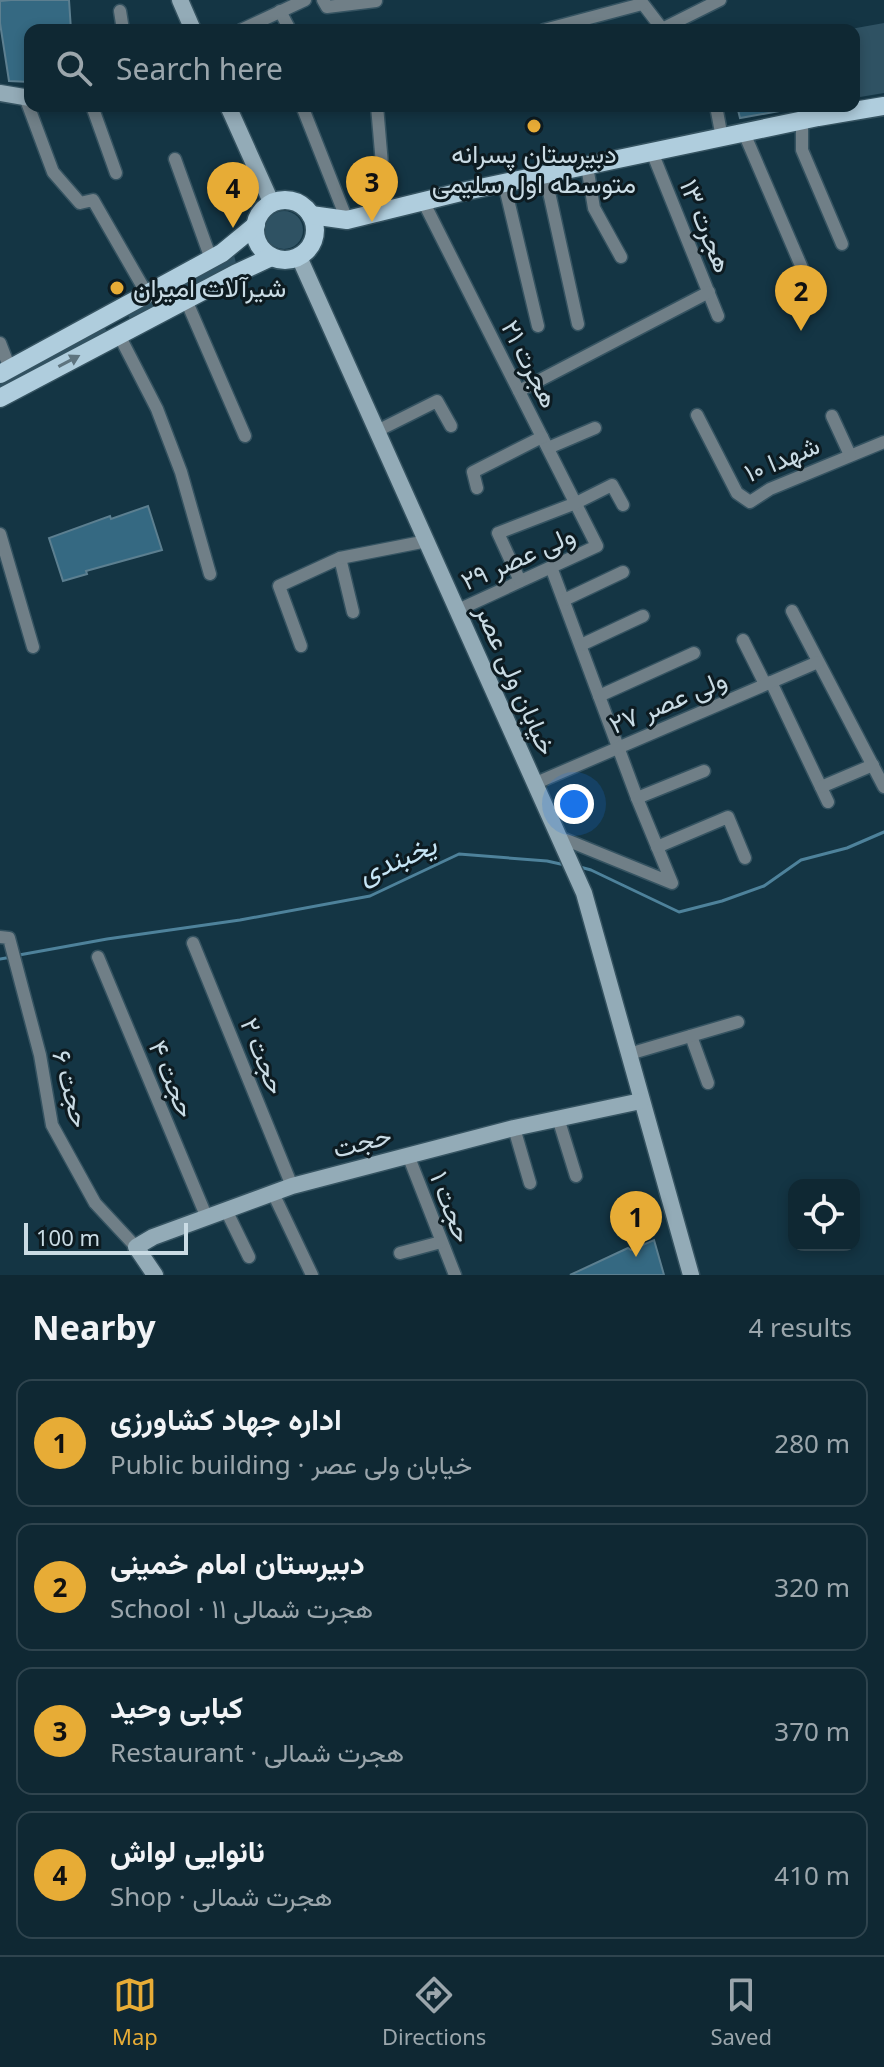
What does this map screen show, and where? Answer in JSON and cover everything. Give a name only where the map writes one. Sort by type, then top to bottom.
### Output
[{"type":"main road","points":[[180,0],[190,24]]},
{"type":"main road","points":[[0,93],[24,97]]},
{"type":"main road","points":[[860,110],[884,106]]},
{"type":"main road","points":[[231,112],[272,204]]},
{"type":"main road","points":[[0,398],[271,257],[290,260],[299,257],[314,240],[347,220],[545,174],[851,112]]},
{"type":"main road","points":[[5,371],[222,253],[256,225],[264,209],[272,204],[281,201],[298,203],[311,215],[315,228],[314,240]]},
{"type":"main road","points":[[311,215],[347,220]]},
{"type":"main road","points":[[256,225],[259,243],[271,257]]},
{"type":"main road","name":"خیابان ولی عصر","points":[[299,257],[584,893],[691,1275]]},
{"type":"main road","name":"حجت","points":[[136,1247],[153,1237],[292,1186],[514,1128],[641,1101]]},
{"type":"main road","points":[[136,1247],[155,1275]]},
{"type":"street","points":[[253,24],[305,0]]},
{"type":"street","points":[[323,0],[327,7],[376,1]]},
{"type":"street","points":[[674,24],[720,0]]},
{"type":"street","points":[[565,24],[641,2],[658,24]]},
{"type":"street","points":[[120,11],[122,24]]},
{"type":"street","points":[[280,11],[287,24]]},
{"type":"street","points":[[32,112],[53,172],[80,203],[93,200],[147,294]]},
{"type":"street","points":[[94,112],[116,173]]},
{"type":"street","points":[[304,112],[347,220]]},
{"type":"street","points":[[378,112],[386,211]]},
{"type":"street","points":[[717,112],[722,138]]},
{"type":"street","points":[[802,121],[802,150],[842,244]]},
{"type":"street","points":[[744,133],[805,275]]},
{"type":"street","name":"هجرت ۱۳","points":[[652,152],[718,316]]},
{"type":"street","points":[[175,159],[211,259]]},
{"type":"street","points":[[587,166],[594,208],[621,257]]},
{"type":"street","points":[[545,174],[578,324]]},
{"type":"street","points":[[504,183],[538,326]]},
{"type":"street","name":"هجرت ۲۱","points":[[423,201],[597,546]]},
{"type":"street","points":[[519,391],[709,292]]},
{"type":"street","points":[[186,300],[245,436]]},
{"type":"street","points":[[119,335],[157,409],[181,472],[210,574]]},
{"type":"street","points":[[0,343],[5,371]]},
{"type":"street","points":[[377,431],[437,401],[451,426]]},
{"type":"street","name":"شهدا ۱۰","points":[[697,415],[737,493],[750,502],[770,489],[884,442]]},
{"type":"street","points":[[832,416],[850,455]]},
{"type":"street","points":[[477,488],[473,472],[545,442],[595,428]]},
{"type":"street","points":[[520,581],[498,533],[576,503],[612,485],[623,505]]},
{"type":"street","points":[[0,534],[33,647]]},
{"type":"street","points":[[301,646],[279,586],[340,558],[427,541]]},
{"type":"street","name":"ولی عصر ۲۹","points":[[458,610],[597,546]]},
{"type":"street","points":[[340,558],[353,612]]},
{"type":"street","points":[[551,567],[672,883],[559,837]]},
{"type":"street","points":[[564,600],[623,572]]},
{"type":"street","points":[[792,611],[884,787]]},
{"type":"street","points":[[581,645],[643,616]]},
{"type":"street","points":[[743,640],[828,802]]},
{"type":"street","points":[[599,696],[694,653]]},
{"type":"street","name":"ولی عصر ۲۷","points":[[536,783],[818,662]]},
{"type":"street","points":[[821,787],[873,765]]},
{"type":"street","points":[[637,798],[704,771]]},
{"type":"street","points":[[657,847],[728,817],[745,858]]},
{"type":"street","name":"حجت ۶","points":[[5,938],[40,1055],[52,1125],[95,1203],[136,1247]]},
{"type":"street","name":"حجت ۲","points":[[193,943],[292,1186]]},
{"type":"street","name":"حجت ۴","points":[[98,957],[207,1218]]},
{"type":"street","points":[[629,1054],[738,1022]]},
{"type":"street","points":[[691,1036],[708,1083]]},
{"type":"street","points":[[558,1118],[576,1176]]},
{"type":"street","points":[[514,1128],[530,1183]]},
{"type":"street","name":"حجت ۱","points":[[408,1155],[455,1275]]},
{"type":"street","points":[[273,1193],[312,1275]]},
{"type":"street","points":[[226,1210],[249,1257]]},
{"type":"street","points":[[400,1253],[441,1242]]},
{"type":"shaded area","points":[[884,23],[884,93],[860,97],[860,27]]},
{"type":"shaded area","points":[[284,211],[298,216],[303,230],[298,244],[284,249],[270,244],[265,230],[270,216]]},
{"type":"shaded area","points":[[234,255],[236,263],[130,319],[126,312]]},
{"type":"shaded area","points":[[104,325],[107,333],[0,390],[0,380]]},
{"type":"building","points":[[69,0],[71,24],[24,24],[24,82],[9,81],[0,23],[0,1]]},
{"type":"building","points":[[738,112],[774,112],[740,118]]},
{"type":"building","points":[[148,506],[162,550],[86,571],[87,574],[63,581],[49,538]]},
{"type":"building","points":[[654,1240],[664,1275],[570,1275],[628,1248],[631,1250]]},
{"type":"waterway","name":"یخبندی","points":[[580,867],[679,912],[764,886],[801,860],[847,848],[884,832]]},
{"type":"waterway","name":"یخبندی","points":[[19,955],[370,896],[459,854],[565,865]]},
{"type":"waterway","name":"یخبندی","points":[[0,959],[12,957]]},
{"type":"place","name":"دبیرستان پسرانه متوسطه اول سلیمی","points":[[534,126]]},
{"type":"place","name":"کبابی وحید","points":[[372,222]]},
{"type":"place","name":"نانوایی لواش","points":[[233,228]]},
{"type":"place","name":"شیرآلات امیران","points":[[117,288]]},
{"type":"place","name":"دبیرستان امام خمینی","points":[[801,331]]},
{"type":"place","name":"اداره جهاد کشاورزی","points":[[636,1257]]}]
